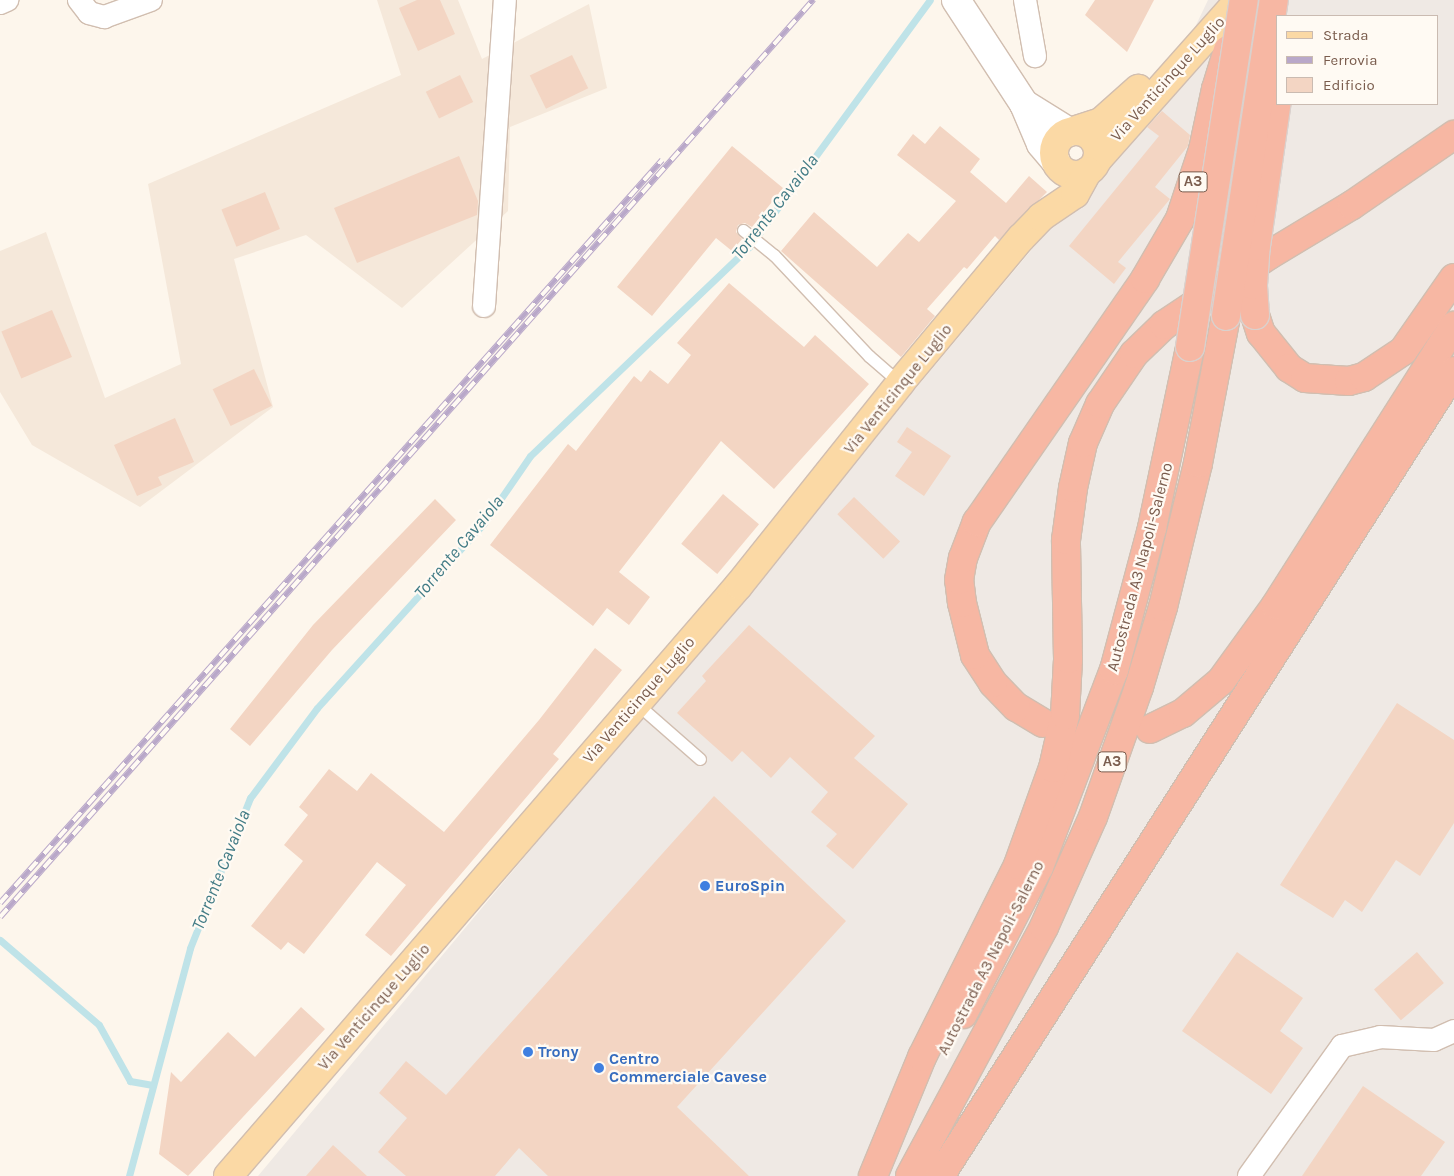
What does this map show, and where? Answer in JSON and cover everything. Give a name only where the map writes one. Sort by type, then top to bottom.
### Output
[{"type":"highway","name":"Autostrada A3 Napoli-Salerno","points":[[910,1176],[1035,945],[1093,817],[1139,687],[1162,607],[1198,464],[1226,316],[1274,0]]},
{"type":"highway","points":[[1284,0],[1284,15]]},
{"type":"highway","name":"Autostrada A3 Napoli-Salerno","points":[[873,1176],[1009,931],[1062,810],[1114,670],[1134,601],[1172,442],[1190,347],[1236,1]]},
{"type":"highway","name":"A3","points":[[1043,723],[1016,707],[993,683],[976,655],[962,603],[959,580],[963,558],[977,522],[1162,254],[1180,219],[1203,150],[1236,1]]},
{"type":"highway","points":[[1276,105],[1252,285],[1255,316],[1261,333],[1289,368],[1305,378],[1349,381],[1364,377],[1403,352],[1454,278]]},
{"type":"highway","points":[[873,1176],[922,1057],[1018,865],[1053,768],[1065,715],[1068,660],[1066,540],[1073,488],[1083,443],[1100,404],[1134,354],[1164,325],[1269,254],[1352,205],[1454,134]]},
{"type":"highway","points":[[1150,729],[1183,713],[1221,681],[1276,605],[1454,326]]},
{"type":"highway","points":[[940,1176],[1454,371]]},
{"type":"main road","name":"Via Venticinque Luglio","points":[[1041,218],[1058,164],[1055,148],[1072,131],[1101,122],[1128,100],[1236,1]]},
{"type":"main road","name":"Via Venticinque Luglio","points":[[228,1176],[781,534],[900,383],[1041,218],[1075,194],[1093,165],[1236,1]]},
{"type":"main road","name":"Via Venticinque Luglio","points":[[1072,131],[1094,139],[1093,165]]},
{"type":"main road","points":[[1058,164],[1069,173],[1093,165]]},
{"type":"street","points":[[0,3],[7,0]]},
{"type":"street","points":[[80,0],[89,13],[104,17],[151,0]]},
{"type":"street","points":[[484,306],[506,0]]},
{"type":"street","points":[[956,0],[1024,104],[1041,144],[1058,164]]},
{"type":"street","points":[[1025,0],[1035,56]]},
{"type":"street","points":[[1024,104],[1072,131]]},
{"type":"street","points":[[1249,1176],[1342,1046],[1380,1037],[1434,1040],[1454,1031]]},
{"type":"lane","points":[[743,230],[774,255],[869,356],[900,383]]},
{"type":"lane","points":[[636,703],[700,759]]},
{"type":"shaded area","points":[[377,0],[458,0],[482,59],[589,4],[607,88],[510,127],[508,211],[402,308],[306,235],[234,259],[273,407],[140,507],[32,445],[0,392],[0,251],[46,232],[105,398],[181,364],[148,184],[401,75]]},
{"type":"shaded area","points":[[1208,0],[1454,0],[1454,1176],[258,1176],[1165,90]]},
{"type":"building","points":[[417,0],[440,0],[455,34],[418,51],[399,8]]},
{"type":"building","points":[[1095,0],[1154,0],[1127,52],[1085,15]]},
{"type":"building","points":[[572,55],[588,88],[546,109],[530,76]]},
{"type":"building","points":[[460,75],[473,102],[439,119],[426,92]]},
{"type":"building","points":[[1162,111],[1190,135],[1188,146],[1155,187],[1170,199],[1118,262],[1126,268],[1114,284],[1069,246],[1159,136],[1147,127]]},
{"type":"building","points":[[940,126],[980,159],[970,172],[1006,203],[1029,176],[1047,192],[999,240],[995,236],[967,269],[964,267],[927,309],[935,316],[901,357],[781,251],[814,212],[877,267],[908,233],[919,242],[956,201],[897,155],[913,134],[925,144]]},
{"type":"building","points":[[732,146],[783,188],[752,227],[745,223],[738,225],[736,232],[742,239],[732,251],[716,238],[652,316],[617,287]]},
{"type":"building","points":[[459,156],[478,201],[477,215],[357,263],[334,208]]},
{"type":"building","points":[[265,192],[280,229],[236,247],[221,210]]},
{"type":"building","points":[[729,283],[804,347],[815,335],[869,384],[774,489],[721,441],[619,572],[650,597],[629,625],[607,608],[593,626],[490,545],[568,444],[576,451],[634,376],[641,382],[650,370],[668,384],[691,355],[677,343]]},
{"type":"building","points":[[52,310],[72,357],[21,378],[1,331]]},
{"type":"building","points":[[254,369],[272,406],[231,426],[213,389]]},
{"type":"building","points":[[175,418],[194,462],[158,477],[162,485],[137,496],[114,445]]},
{"type":"building","points":[[907,427],[951,456],[924,496],[895,476],[912,452],[897,442]]},
{"type":"building","points":[[723,494],[759,524],[717,574],[681,544]]},
{"type":"building","points":[[854,497],[900,541],[883,559],[837,514]]},
{"type":"building","points":[[435,499],[456,520],[332,650],[250,746],[230,729],[313,625]]},
{"type":"building","points":[[749,625],[875,736],[854,758],[908,804],[853,869],[826,846],[837,834],[811,812],[828,792],[790,757],[771,778],[742,751],[732,762],[677,713],[706,681],[702,676]]},
{"type":"building","points":[[595,648],[622,670],[553,754],[559,759],[391,956],[365,935],[406,885],[377,862],[304,954],[288,942],[281,950],[251,926],[303,861],[284,845],[308,815],[299,807],[329,769],[357,791],[371,773],[444,832],[539,720]]},
{"type":"building","points":[[1397,703],[1454,740],[1454,823],[1420,876],[1396,860],[1362,912],[1345,900],[1333,918],[1280,885]]},
{"type":"building","points":[[714,796],[846,921],[677,1107],[749,1176],[548,1176],[519,1148],[495,1176],[406,1176],[378,1152],[407,1118],[379,1093],[406,1061],[446,1095]]},
{"type":"building","points":[[1237,952],[1303,998],[1280,1031],[1303,1048],[1271,1094],[1182,1031]]},
{"type":"building","points":[[1417,952],[1444,983],[1401,1020],[1374,989]]},
{"type":"building","points":[[301,1007],[325,1029],[188,1176],[159,1154],[171,1072],[181,1082],[228,1032],[255,1057]]},
{"type":"building","points":[[1363,1086],[1445,1142],[1421,1176],[1302,1176]]},
{"type":"building","points":[[333,1145],[367,1176],[306,1176]]},
{"type":"waterway","name":"Torrente Cavaiola","points":[[129,1176],[190,948],[250,798],[317,708],[484,523],[530,456],[749,247],[930,0]]},
{"type":"waterway","points":[[0,940],[99,1025],[130,1081],[153,1085]]},
{"type":"railway","points":[[0,917],[813,0]]},
{"type":"railway","points":[[0,903],[662,160]]},
{"type":"place","name":"EuroSpin","points":[[705,886]]},
{"type":"place","name":"Trony","points":[[528,1052]]},
{"type":"place","name":"Centro Commerciale Cavese","points":[[599,1068]]}]
